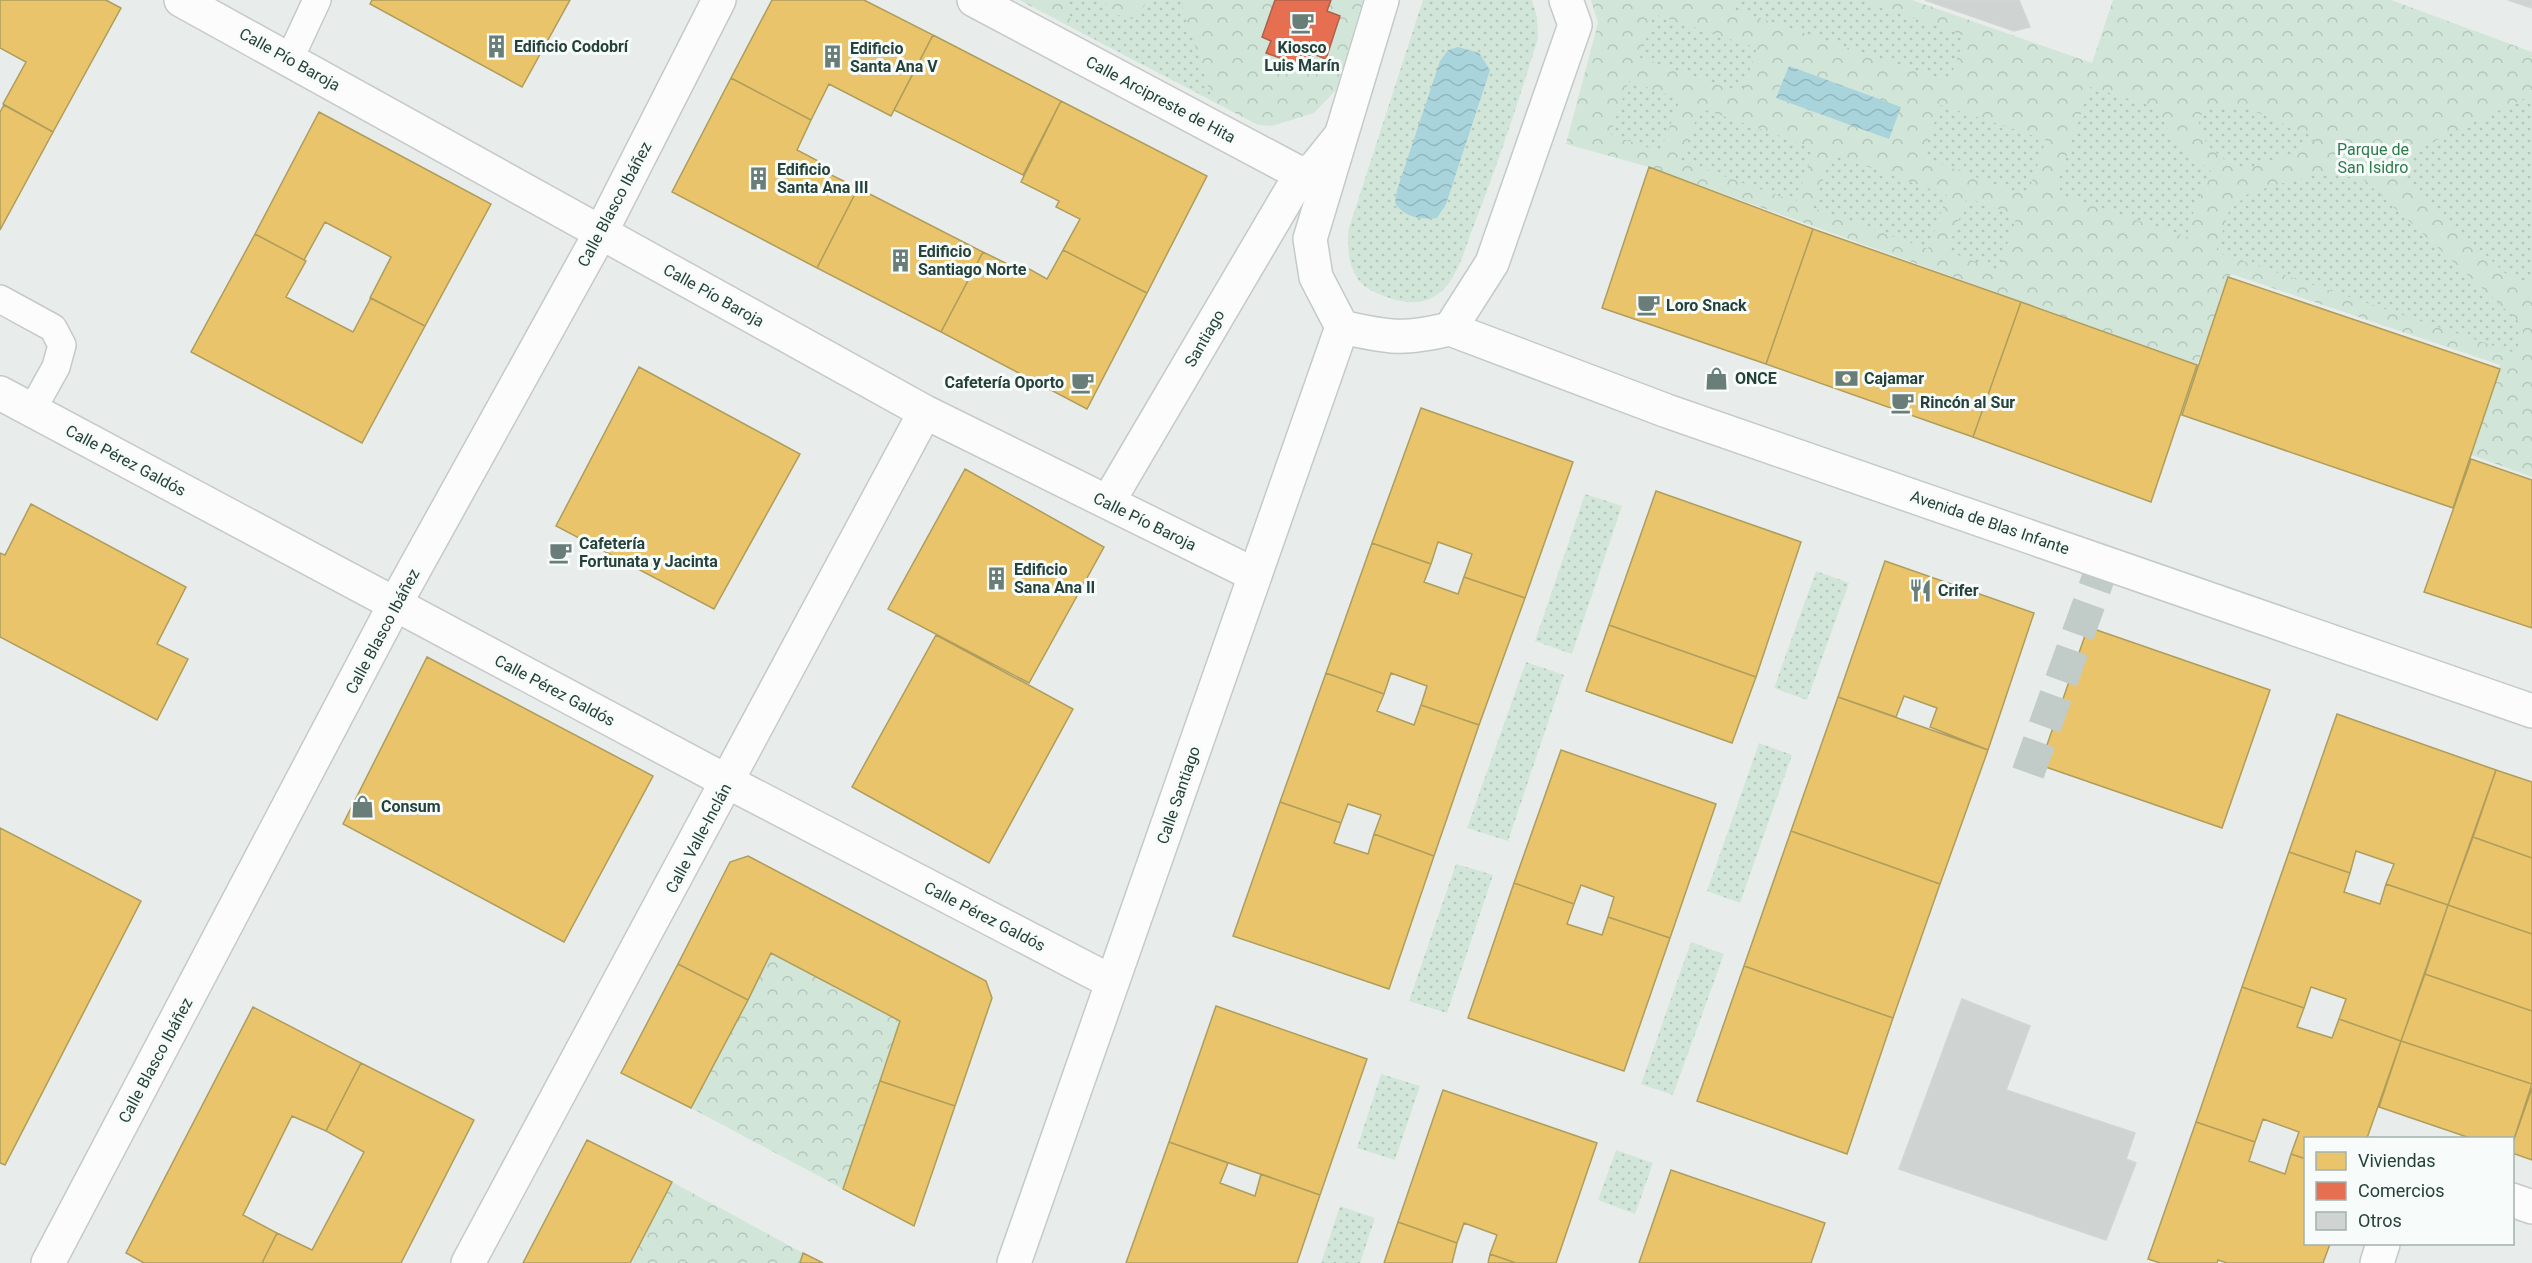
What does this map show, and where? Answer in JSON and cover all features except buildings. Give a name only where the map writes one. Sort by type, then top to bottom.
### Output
[{"type":"street","name":"Calle Pío Baroja","points":[[182,0],[925,411],[1255,575]]},
{"type":"street","name":"Calle Blasco Ibáñez","points":[[48,1263],[395,604],[600,232],[719,0]]},
{"type":"street","name":"Calle Arcipreste de Hita","points":[[974,0],[1301,174]]},
{"type":"street","points":[[1382,0],[1338,139],[1310,239],[1316,277],[1342,327],[1389,338],[1411,338],[1450,329],[1492,263],[1575,25],[1566,0]]},
{"type":"street","points":[[1301,174],[1314,169],[1338,139]]},
{"type":"street","name":"Santiago","points":[[1108,502],[1301,174]]},
{"type":"street","name":"Calle Santiago","points":[[1014,1263],[1342,327]]},
{"type":"street","name":"Avenida de Blas Infante","points":[[1450,329],[1667,411],[2532,711]]},
{"type":"street","name":"Calle Pérez Galdós","points":[[0,393],[728,783],[1112,982]]},
{"type":"street","name":"Calle Valle-Inclán","points":[[468,1263],[728,783],[925,411]]},
{"type":"street","points":[[2514,1201],[2532,1207]]},
{"type":"street","points":[[2377,1263],[2384,1245]]},
{"type":"lane","points":[[290,58],[317,0]]},
{"type":"lane","points":[[0,299],[53,328],[62,345],[56,367],[32,410]]},
{"type":"green space","points":[[1019,0],[1363,0],[1336,90],[1314,113],[1272,126],[1258,125]]},
{"type":"green space","points":[[1065,0],[1105,0],[1110,13],[1132,19],[1145,5],[1145,0],[1180,0],[1213,101],[1073,28]]},
{"type":"green space","points":[[1423,0],[1532,0],[1537,17],[1538,38],[1499,159],[1458,268],[1450,282],[1436,295],[1427,300],[1408,302],[1388,298],[1362,284],[1350,262],[1348,236]]},
{"type":"green space","name":"Parque de San Isidro","points":[[1591,0],[1912,0],[2092,63],[2113,0],[2391,0],[2532,52],[2532,477],[2471,455],[2500,365],[2231,274],[2197,365],[1649,167],[1566,144],[1598,23]]},
{"type":"green space","points":[[1736,0],[1863,0],[1965,36],[1949,82],[1733,9]]},
{"type":"green space","points":[[1654,14],[1757,48],[1742,92],[1640,58]]},
{"type":"green space","points":[[1629,81],[1680,99],[1660,152],[1610,134]]},
{"type":"green space","points":[[2090,87],[2155,107],[2175,141],[2211,171],[2191,218],[2187,237],[2054,193]]},
{"type":"green space","points":[[2532,95],[2532,284],[2523,283],[2507,275],[2400,174],[2401,161],[2411,152]]},
{"type":"green space","points":[[1941,105],[2046,140],[2027,196],[1922,157]]},
{"type":"green space","points":[[2212,107],[2249,109],[2317,138],[2294,153],[2252,167],[2232,166],[2207,145],[2197,118]]},
{"type":"green space","points":[[1700,108],[1814,148],[1796,202],[1681,161]]},
{"type":"green space","points":[[1832,154],[1947,195],[1928,249],[1813,208]]},
{"type":"green space","points":[[2319,173],[2363,179],[2518,321],[2523,332],[2515,353],[2216,252],[2229,211],[2249,193]]},
{"type":"green space","points":[[1967,198],[2017,216],[1998,270],[1947,251]]},
{"type":"green space","points":[[1585,494],[1622,506],[1572,654],[1535,641]]},
{"type":"green space","points":[[1816,571],[1849,583],[1807,700],[1774,688]]},
{"type":"green space","points":[[1526,662],[1564,675],[1508,841],[1467,828]]},
{"type":"green space","points":[[1759,743],[1792,755],[1740,903],[1707,891]]},
{"type":"green space","points":[[1456,864],[1493,875],[1447,1013],[1409,1001]]},
{"type":"green space","points":[[1691,942],[1724,954],[1673,1095],[1641,1084]]},
{"type":"green space","points":[[771,953],[900,1021],[843,1189],[691,1108]]},
{"type":"green space","points":[[1381,1074],[1420,1086],[1395,1160],[1357,1148]]},
{"type":"green space","points":[[1616,1150],[1653,1163],[1635,1214],[1598,1200]]},
{"type":"green space","points":[[672,1182],[803,1253],[800,1263],[630,1263]]},
{"type":"green space","points":[[1340,1206],[1375,1218],[1360,1263],[1321,1263]]},
{"type":"water","points":[[1458,47],[1479,53],[1490,70],[1446,204],[1437,218],[1413,216],[1403,212],[1395,203],[1397,190],[1440,61],[1448,50]]},
{"type":"water","points":[[1789,66],[1901,107],[1889,139],[1776,98]]},
{"type":"tunnel","points":[[2028,773],[2104,562]]},
{"type":"place","name":"Kiosco Luis Marín","points":[[1302,22]]},
{"type":"place","name":"Edificio Codobrí","points":[[496,46]]},
{"type":"place","name":"Edificio Santa Ana V","points":[[832,57]]},
{"type":"place","name":"Edificio Santa Ana III","points":[[759,178]]},
{"type":"place","name":"Edificio Santiago Norte","points":[[900,260]]},
{"type":"place","name":"Loro Snack","points":[[1648,305]]},
{"type":"place","name":"ONCE","points":[[1717,378]]},
{"type":"place","name":"Cajamar","points":[[1846,378]]},
{"type":"place","name":"Cafetería Oporto","points":[[1082,382]]},
{"type":"place","name":"Rincón al Sur","points":[[1902,402]]},
{"type":"place","name":"Cafetería Fortunata y Jacinta","points":[[561,552]]},
{"type":"place","name":"Edificio Sana Ana II","points":[[996,578]]},
{"type":"place","name":"Crifer","points":[[1920,590]]},
{"type":"place","name":"Consum","points":[[363,806]]}]
